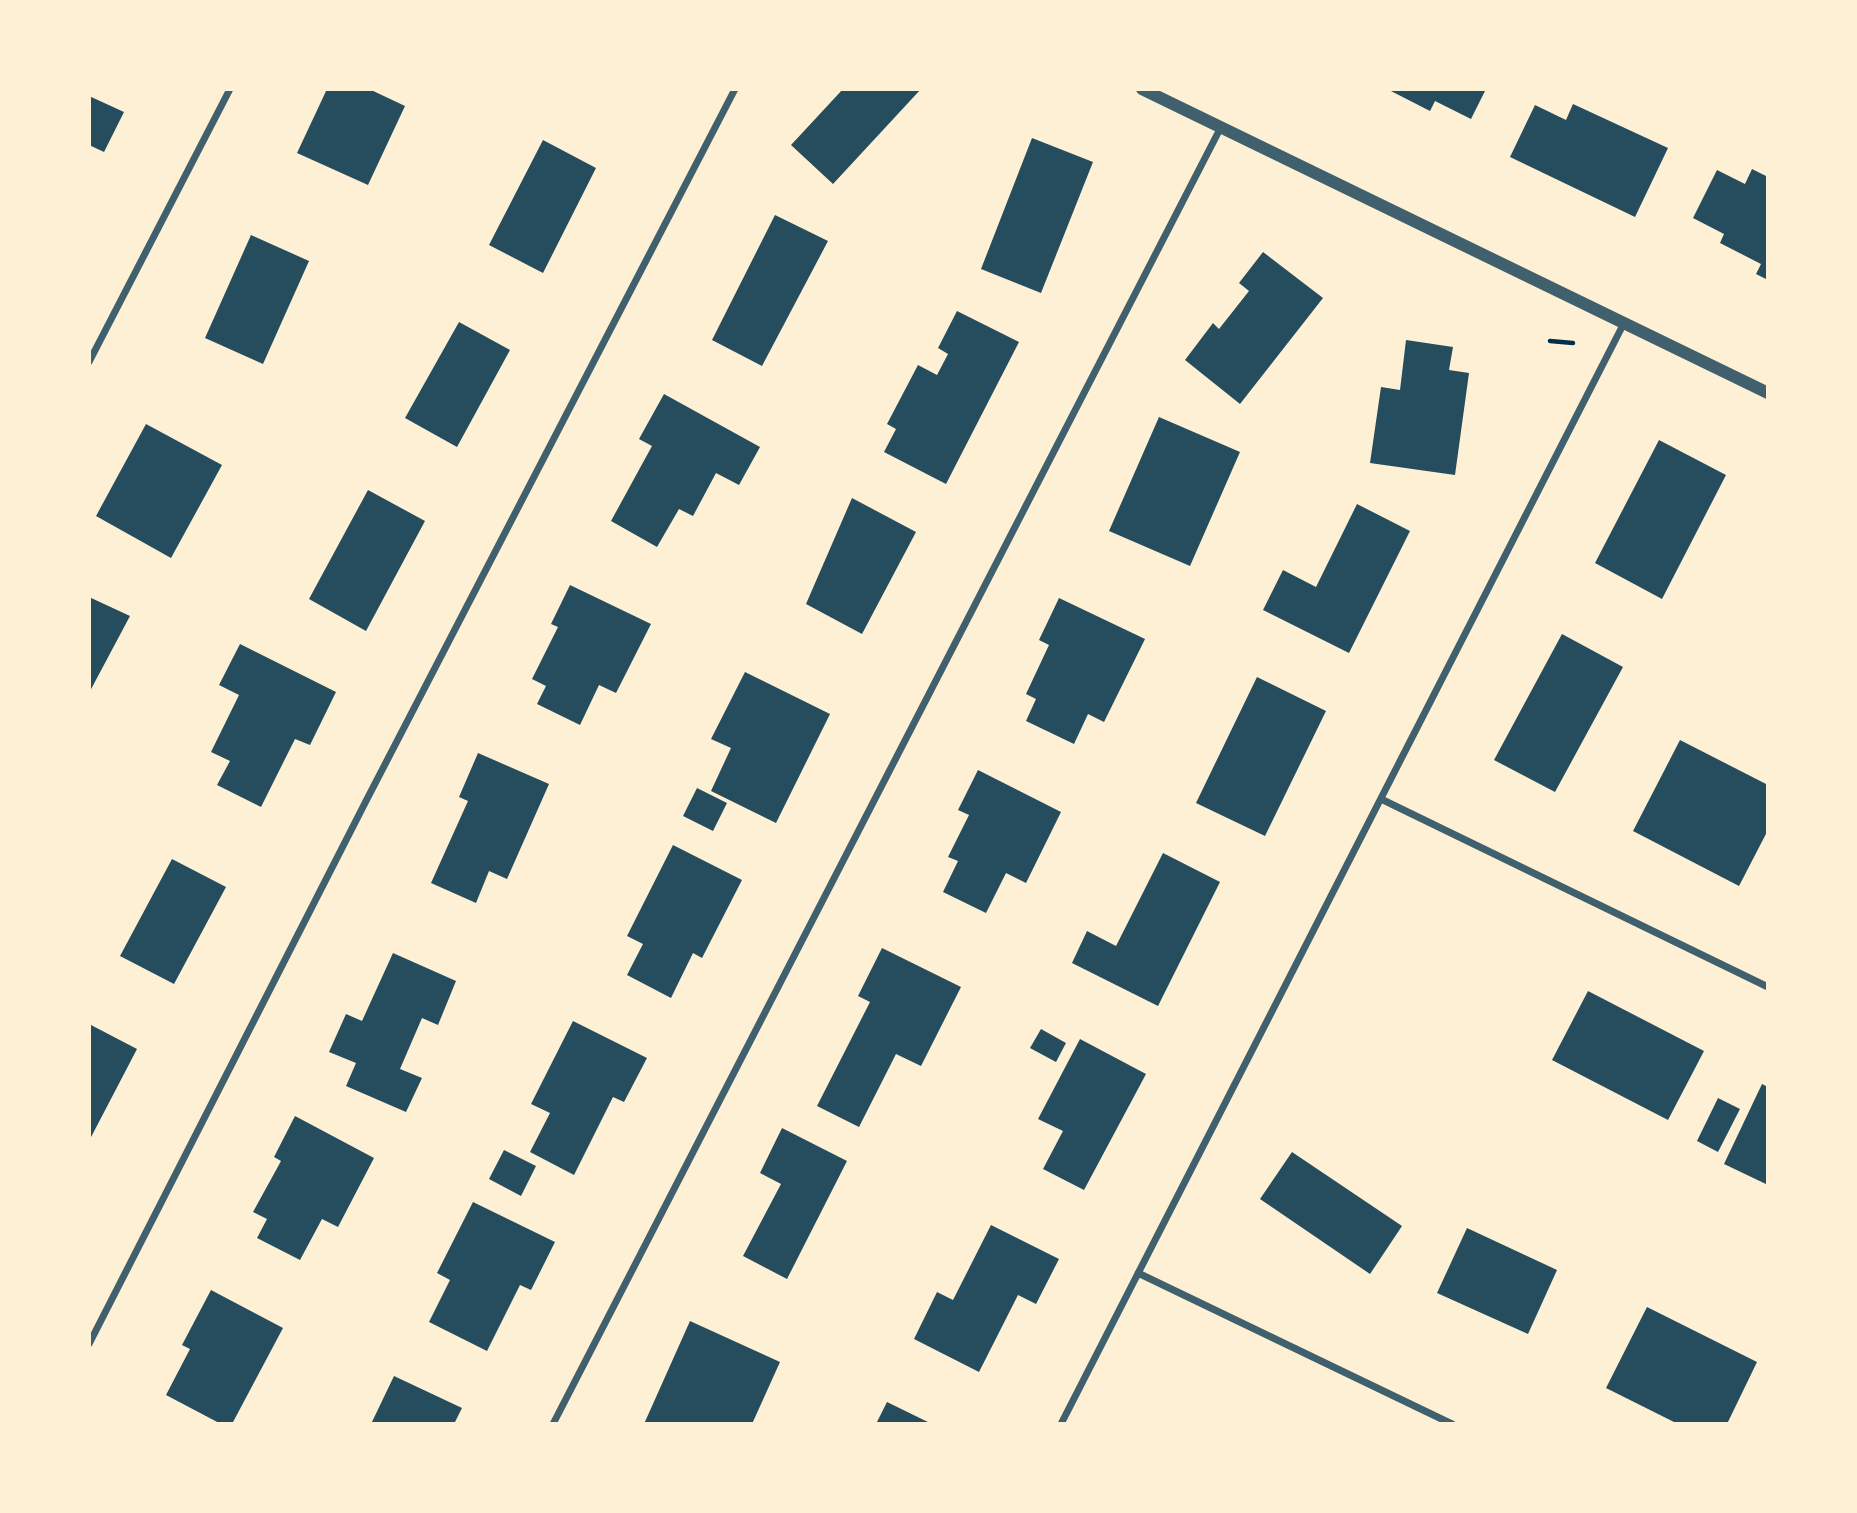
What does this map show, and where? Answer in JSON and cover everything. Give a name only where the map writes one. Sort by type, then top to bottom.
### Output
[{"type":"street","points":[[89,362],[230,89]]},
{"type":"street","points":[[89,1344],[366,801],[735,89]]},
{"type":"street","points":[[1142,89],[1768,393]]},
{"type":"street","points":[[553,1424],[1221,127]]},
{"type":"street","points":[[1061,1424],[1624,323]]},
{"type":"street","points":[[1381,799],[1768,987]]},
{"type":"street","points":[[1139,1273],[1452,1424]]},
{"type":"path","points":[[1550,341],[1573,343]]},
{"type":"building","points":[[327,89],[369,89],[405,106],[368,185],[297,153]]},
{"type":"building","points":[[843,89],[921,89],[833,184],[791,145]]},
{"type":"building","points":[[1387,89],[1486,89],[1471,119],[1435,101],[1430,111]]},
{"type":"building","points":[[89,96],[124,112],[104,152],[89,145]]},
{"type":"building","points":[[1573,104],[1668,148],[1635,217],[1510,157],[1535,105],[1566,120]]},
{"type":"building","points":[[1032,138],[1093,162],[1041,293],[981,269]]},
{"type":"building","points":[[543,140],[596,168],[543,273],[489,245]]},
{"type":"building","points":[[1752,169],[1768,177],[1768,280],[1756,274],[1761,264],[1720,243],[1724,234],[1693,218],[1717,170],[1745,184]]},
{"type":"building","points":[[775,215],[828,241],[762,366],[712,340]]},
{"type":"building","points":[[251,235],[309,261],[263,364],[205,338]]},
{"type":"building","points":[[1263,252],[1323,298],[1240,404],[1185,360],[1213,323],[1219,329],[1249,291],[1239,283]]},
{"type":"building","points":[[957,311],[1019,342],[946,484],[884,452],[896,429],[887,424],[918,365],[937,375],[948,354],[938,348]]},
{"type":"building","points":[[459,322],[510,350],[457,447],[405,418]]},
{"type":"building","points":[[1406,340],[1453,347],[1449,370],[1469,373],[1455,475],[1370,463],[1381,387],[1400,390]]},
{"type":"building","points":[[664,394],[760,447],[739,485],[716,473],[693,516],[679,509],[657,547],[611,521],[652,446],[639,439]]},
{"type":"building","points":[[1159,417],[1240,452],[1190,566],[1109,531]]},
{"type":"building","points":[[146,424],[222,465],[171,558],[96,516]]},
{"type":"building","points":[[1659,440],[1726,475],[1662,599],[1595,563]]},
{"type":"building","points":[[368,490],[425,521],[366,631],[309,599]]},
{"type":"building","points":[[852,498],[916,532],[862,634],[806,604]]},
{"type":"building","points":[[1357,504],[1410,531],[1349,653],[1263,610],[1283,570],[1316,587]]},
{"type":"building","points":[[570,585],[651,624],[616,693],[599,685],[580,725],[537,704],[546,686],[532,679],[558,627],[551,624]]},
{"type":"building","points":[[89,597],[130,616],[89,693]]},
{"type":"building","points":[[1059,598],[1145,639],[1104,722],[1088,714],[1074,744],[1026,721],[1036,699],[1026,694],[1049,645],[1039,640]]},
{"type":"building","points":[[1562,634],[1623,667],[1555,792],[1494,760]]},
{"type":"building","points":[[240,644],[336,692],[310,745],[295,739],[261,807],[217,785],[230,761],[211,752],[239,695],[219,685]]},
{"type":"building","points":[[745,672],[830,714],[776,823],[711,791],[731,748],[711,739]]},
{"type":"building","points":[[1257,677],[1326,711],[1265,836],[1196,803]]},
{"type":"building","points":[[1680,740],[1768,785],[1768,830],[1739,886],[1633,831]]},
{"type":"building","points":[[478,753],[549,784],[507,879],[489,871],[476,903],[431,883],[468,801],[459,797]]},
{"type":"building","points":[[978,770],[1061,812],[1026,883],[1006,873],[986,913],[943,892],[958,861],[948,857],[969,815],[958,810]]},
{"type":"building","points":[[697,788],[727,803],[713,831],[683,816]]},
{"type":"building","points":[[673,845],[742,880],[702,958],[693,953],[671,998],[627,975],[643,944],[627,936]]},
{"type":"building","points":[[1163,853],[1220,882],[1158,1006],[1072,963],[1087,931],[1116,946]]},
{"type":"building","points":[[172,859],[226,887],[174,984],[120,956]]},
{"type":"building","points":[[882,948],[961,987],[921,1066],[896,1054],[859,1127],[817,1106],[870,1002],[858,996]]},
{"type":"building","points":[[393,953],[456,981],[438,1025],[422,1018],[400,1069],[422,1078],[406,1112],[346,1086],[356,1063],[329,1052],[346,1014],[362,1021]]},
{"type":"building","points":[[1588,991],[1704,1051],[1668,1120],[1552,1060]]},
{"type":"building","points":[[573,1021],[647,1058],[624,1102],[613,1097],[574,1175],[530,1152],[550,1113],[531,1104]]},
{"type":"building","points":[[91,1025],[137,1049],[89,1141],[89,1028]]},
{"type":"building","points":[[1041,1029],[1066,1043],[1056,1062],[1030,1048]]},
{"type":"building","points":[[1080,1039],[1146,1074],[1084,1190],[1043,1169],[1063,1131],[1038,1119]]},
{"type":"building","points":[[1762,1084],[1768,1087],[1768,1185],[1724,1164]]},
{"type":"building","points":[[1718,1098],[1740,1109],[1718,1152],[1697,1141]]},
{"type":"building","points":[[295,1116],[374,1158],[338,1227],[322,1219],[300,1260],[257,1238],[267,1219],[253,1212],[281,1161],[274,1157]]},
{"type":"building","points":[[782,1128],[847,1161],[787,1279],[743,1256],[781,1184],[760,1173]]},
{"type":"building","points":[[504,1150],[536,1166],[521,1196],[489,1179]]},
{"type":"building","points":[[1292,1152],[1402,1226],[1370,1274],[1260,1199]]},
{"type":"building","points":[[473,1202],[555,1242],[531,1290],[520,1285],[487,1351],[429,1322],[450,1280],[437,1273]]},
{"type":"building","points":[[991,1225],[1059,1259],[1036,1304],[1018,1295],[979,1372],[914,1339],[937,1292],[953,1300]]},
{"type":"building","points":[[1467,1228],[1557,1270],[1528,1334],[1437,1293]]},
{"type":"building","points":[[211,1290],[283,1328],[232,1424],[221,1424],[166,1395],[190,1349],[182,1345]]},
{"type":"building","points":[[1647,1307],[1757,1362],[1727,1424],[1678,1424],[1606,1388]]},
{"type":"building","points":[[690,1321],[780,1362],[752,1424],[644,1424]]},
{"type":"building","points":[[394,1376],[462,1408],[454,1424],[371,1424]]},
{"type":"building","points":[[887,1402],[932,1424],[876,1424]]}]
